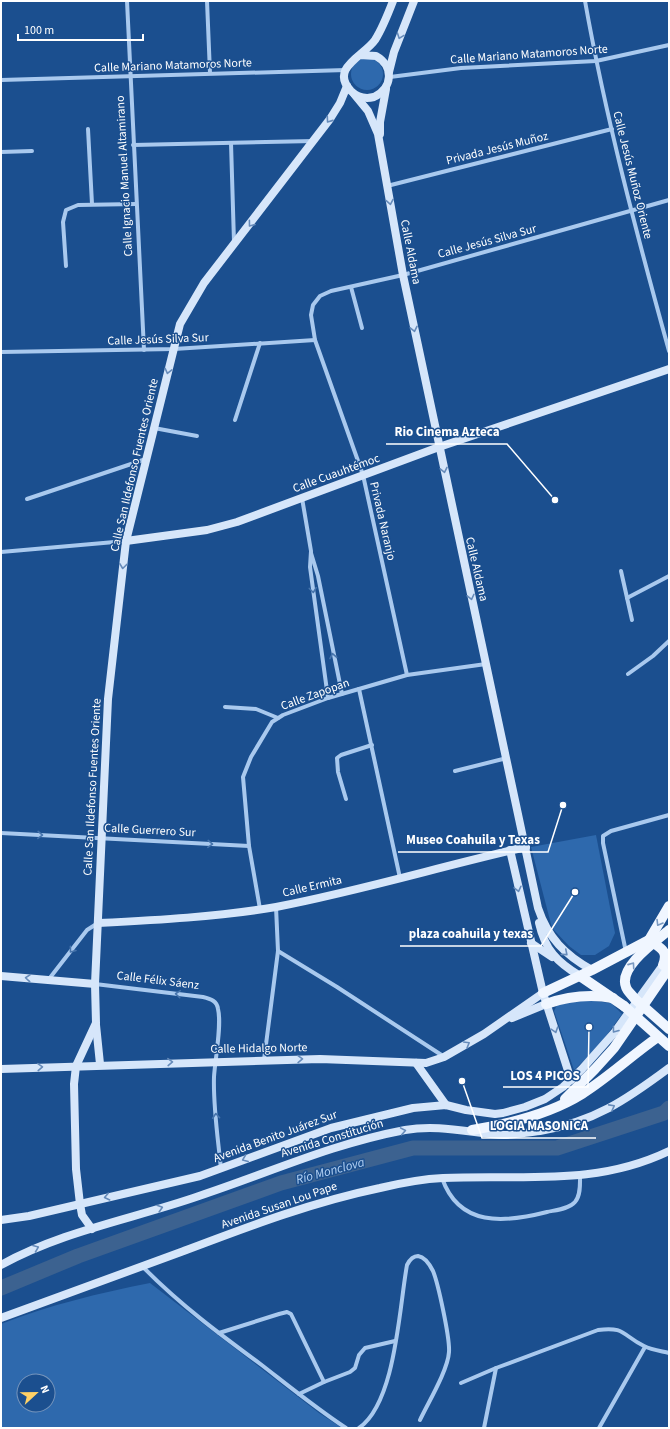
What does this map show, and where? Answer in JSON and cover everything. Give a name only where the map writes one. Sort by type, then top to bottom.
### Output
[{"type":"main road","points":[[669,906],[651,942],[635,960],[626,975],[626,988],[635,999],[669,1029]]},
{"type":"main road","points":[[543,993],[626,952],[651,942],[669,930]]},
{"type":"main road","points":[[651,942],[664,952],[666,966]]},
{"type":"main road","points":[[556,1107],[614,1048],[666,966],[669,956]]},
{"type":"main road","points":[[580,976],[614,998],[669,1046]]},
{"type":"main road","points":[[546,1004],[573,996],[600,996],[614,998]]},
{"type":"main road","points":[[472,1130],[521,1119],[556,1107],[581,1094],[658,1037]]},
{"type":"street","name":"Calle Ignacio Manuel Altamirano","points":[[127,1],[144,350]]},
{"type":"street","points":[[207,1],[210,74]]},
{"type":"street","points":[[393,1],[374,41],[360,55],[351,60],[346,70],[347,86],[354,94],[364,98],[374,97],[386,87],[394,52],[414,1]]},
{"type":"street","name":"Calle Jesús Muñoz Oriente","points":[[586,1],[596,61],[631,212],[669,351]]},
{"type":"street","name":"Calle Mariano Matamoros Norte","points":[[389,74],[461,68],[596,61],[669,45]]},
{"type":"street","points":[[360,55],[371,54],[381,58],[389,74]]},
{"type":"street","name":"Calle Mariano Matamoros Norte","points":[[1,80],[346,70]]},
{"type":"street","name":"Calle San Ildefonso Fuentes Oriente","points":[[100,1064],[96,1023],[95,984],[108,699],[126,541],[180,324],[204,283],[314,141],[340,103],[347,86]]},
{"type":"street","name":"Calle Aldama","points":[[381,149],[380,122],[386,87]]},
{"type":"street","name":"Calle Aldama","points":[[354,94],[373,120],[381,149],[403,275],[538,908],[542,922],[558,946],[568,955],[592,970]]},
{"type":"street","points":[[88,129],[92,204]]},
{"type":"street","name":"Privada Jesús Muñoz","points":[[387,186],[612,129]]},
{"type":"street","points":[[133,145],[314,141]]},
{"type":"street","points":[[231,143],[234,246]]},
{"type":"street","points":[[1,152],[32,151]]},
{"type":"street","name":"Calle Jesús Silva Sur","points":[[313,305],[320,296],[331,291],[403,275],[631,212],[669,200]]},
{"type":"street","points":[[66,266],[64,216],[66,210],[71,207],[92,204],[136,204]]},
{"type":"street","points":[[351,287],[362,328]]},
{"type":"street","name":"Privada Naranjo","points":[[313,305],[311,315],[315,340],[363,475],[407,675]]},
{"type":"street","name":"Calle Jesús Silva Sur","points":[[1,352],[174,349],[315,340]]},
{"type":"street","points":[[235,420],[260,344]]},
{"type":"street","name":"Calle Cuauhtémoc","points":[[1,552],[126,541],[222,526],[252,517],[439,447],[669,369]]},
{"type":"street","points":[[154,428],[197,436]]},
{"type":"street","points":[[27,498],[147,459]]},
{"type":"street","points":[[302,498],[311,551],[318,576],[342,694]]},
{"type":"street","points":[[311,551],[310,567],[328,698]]},
{"type":"street","points":[[621,571],[632,620]]},
{"type":"street","points":[[627,598],[669,576]]},
{"type":"street","points":[[628,674],[653,656],[669,641]]},
{"type":"street","name":"Calle Zapopan","points":[[260,909],[250,846],[243,774],[263,735],[272,722],[278,718],[328,698],[407,675],[486,664]]},
{"type":"street","points":[[359,689],[400,879]]},
{"type":"street","points":[[225,707],[256,709],[278,718]]},
{"type":"street","points":[[346,799],[337,760],[339,756],[346,753],[372,745]]},
{"type":"street","points":[[455,771],[507,758]]},
{"type":"street","points":[[626,952],[602,841],[604,834],[669,815]]},
{"type":"street","name":"Calle Guerrero Sur","points":[[1,833],[102,837],[250,846]]},
{"type":"street","name":"Calle Ermita","points":[[98,923],[208,916],[276,907],[400,879],[526,847]]},
{"type":"street","points":[[510,850],[543,993],[571,1080]]},
{"type":"street","points":[[264,1060],[267,1025],[278,952],[276,907]]},
{"type":"street","points":[[538,908],[543,937],[557,960]]},
{"type":"street","points":[[49,980],[87,930],[98,923]]},
{"type":"street","points":[[531,943],[580,976]]},
{"type":"street","points":[[278,952],[337,987],[444,1057]]},
{"type":"street","name":"Avenida Benito Juárez Sur","points":[[1,1220],[29,1216],[182,1180],[221,1169],[288,1142],[331,1128],[413,1108],[446,1105],[485,1113],[503,1113],[525,1107],[545,1099],[571,1080],[594,1058],[666,966]]},
{"type":"street","name":"Calle Félix Sáenz","points":[[1,976],[95,984],[213,999],[217,1005],[219,1014],[215,1061],[215,1115],[221,1169]]},
{"type":"street","name":"Calle Hidalgo Norte","points":[[1,1069],[100,1064],[320,1059],[416,1063],[426,1062],[444,1057],[505,1020],[543,993]]},
{"type":"street","name":"Calle Hidalgo Norte","points":[[505,1020],[546,1004]]},
{"type":"street","name":"Calle San Ildefonso Fuentes Oriente","points":[[92,1229],[82,1215],[80,1204],[76,1168],[74,1084],[76,1066],[96,1023]]},
{"type":"street","points":[[416,1063],[446,1105]]},
{"type":"street","name":"Avenida Constitución","points":[[1,1265],[31,1250],[92,1229],[198,1197],[297,1160],[356,1141],[410,1129],[442,1127],[507,1135],[550,1129],[578,1122],[616,1105],[669,1068]]},
{"type":"street","name":"Avenida Susan Lou Pape","points":[[1,1318],[314,1204],[382,1187],[441,1178],[545,1178],[580,1175],[627,1167],[669,1151]]},
{"type":"street","points":[[441,1178],[447,1192],[458,1205],[476,1216],[498,1219],[541,1214],[570,1206],[575,1202],[578,1196],[580,1175]]},
{"type":"street","points":[[359,1428],[367,1423],[375,1412],[388,1380],[407,1265],[413,1258],[423,1257],[433,1270],[438,1289],[449,1352],[441,1374],[420,1420]]},
{"type":"street","points":[[142,1266],[175,1298],[219,1333],[346,1428]]},
{"type":"street","points":[[219,1333],[287,1312],[291,1314],[324,1382]]},
{"type":"street","points":[[460,1383],[598,1330],[611,1328],[619,1330],[645,1347],[669,1353]]},
{"type":"street","points":[[299,1394],[350,1372],[354,1368],[358,1355],[365,1348],[395,1341]]},
{"type":"street","points":[[599,1428],[645,1347]]},
{"type":"street","points":[[484,1428],[496,1368]]},
{"type":"shaded area","points":[[364,58],[370,58],[379,62],[383,74],[379,86],[370,90],[364,90],[355,86],[351,77],[351,71],[355,62]]},
{"type":"shaded area","points":[[596,835],[615,933],[609,946],[595,955],[581,955],[569,946],[552,928],[531,847]]},
{"type":"shaded area","points":[[585,1000],[611,1003],[622,1014],[598,1047],[574,1070],[554,1011],[557,1005]]},
{"type":"shaded area","points":[[150,1283],[319,1413],[342,1428],[1,1428],[1,1324],[56,1305]]},
{"type":"waterway","name":"Río Monclova","points":[[1,1288],[78,1256],[281,1183],[413,1148],[557,1148],[664,1113],[669,1108]]},
{"type":"place","name":"Rio Cinema Azteca","points":[[555,500]]},
{"type":"place","name":"Museo Coahuila y Texas","points":[[563,805]]},
{"type":"place","name":"plaza coahuila y texas","points":[[575,892]]},
{"type":"place","name":"LOS 4 PICOS","points":[[589,1027]]},
{"type":"place","name":"LOGIA MASONICA","points":[[462,1081]]}]
